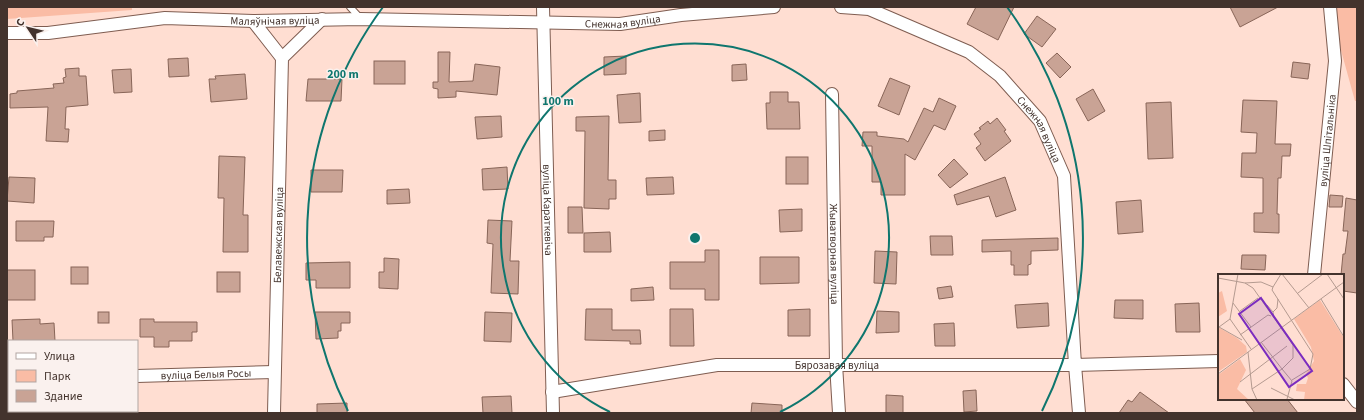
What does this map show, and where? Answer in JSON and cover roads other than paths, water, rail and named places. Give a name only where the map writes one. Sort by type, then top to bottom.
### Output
[{"type":"street","name":"вуліца Караткевіча","points":[[543,7],[553,413]]},
{"type":"street","name":"Снежная вуліца","points":[[543,22],[620,24],[682,15],[774,7]]},
{"type":"street","name":"Снежная вуліца","points":[[841,7],[869,9],[970,52],[1000,76],[1040,121],[1064,176],[1075,365]]},
{"type":"street","name":"вуліца Шпітальніка","points":[[1314,274],[1335,61],[1330,7]]},
{"type":"street","name":"Маляўнічая вуліца","points":[[7,33],[48,33],[165,18],[253,21],[361,19],[543,22]]},
{"type":"street","points":[[253,21],[282,58],[322,19]]},
{"type":"street","name":"Белавежская вуліца","points":[[274,413],[282,58]]},
{"type":"street","name":"Жыватворная вуліца","points":[[832,94],[836,364],[839,413]]},
{"type":"street","name":"Бярозавая вуліца","points":[[552,392],[717,365],[1075,365],[1218,361]]},
{"type":"street","points":[[1075,365],[1079,413]]},
{"type":"street","name":"вуліца Белыя Росы","points":[[138,376],[274,372]]},
{"type":"street","points":[[1344,385],[1357,402]]},
{"type":"lane","points":[[350,7],[361,19]]}]
